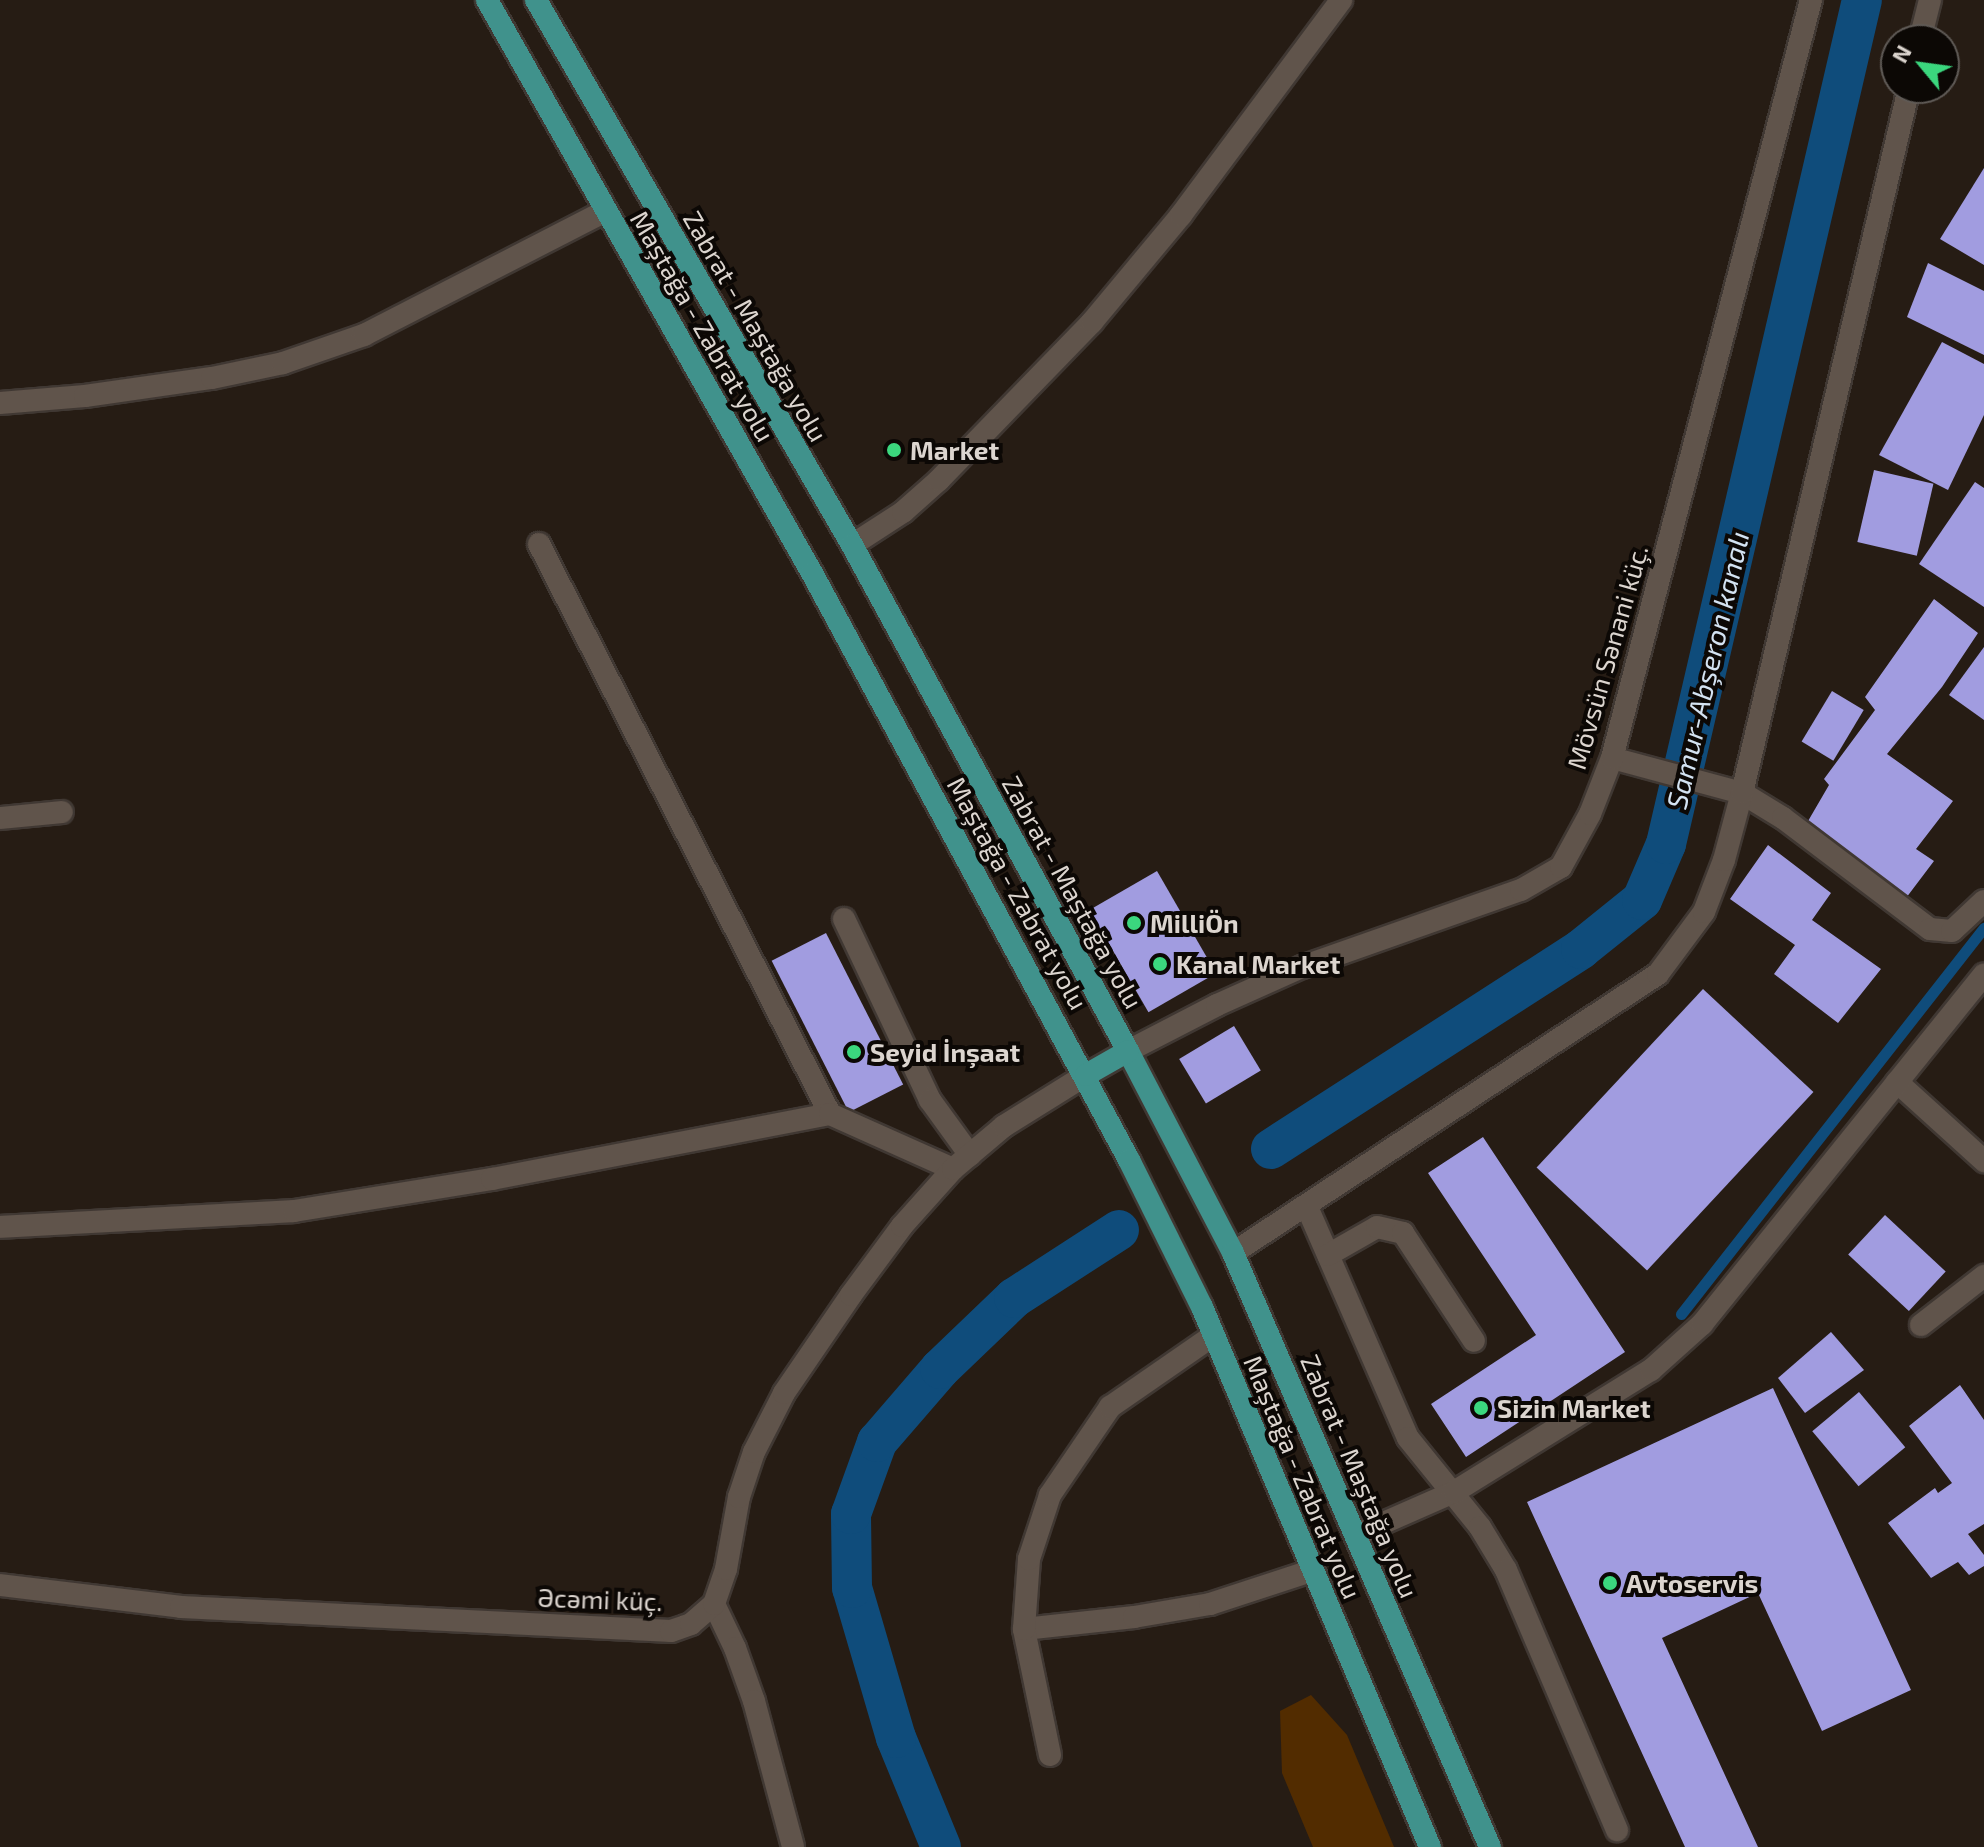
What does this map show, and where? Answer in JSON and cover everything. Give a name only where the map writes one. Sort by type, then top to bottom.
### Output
[{"type":"main road","name":"Maştağa - Zabrat yolu","points":[[487,0],[812,573],[1086,1075],[1188,1275],[1430,1847]]},
{"type":"main road","name":"Zabrat - Maştağa yolu","points":[[536,0],[852,545],[1128,1051],[1233,1253],[1490,1847]]},
{"type":"main road","points":[[1086,1075],[1128,1051]]},
{"type":"street","points":[[852,545],[903,512],[939,480],[1092,322],[1181,215],[1341,0]]},
{"type":"street","name":"Mövsün Sənani küç.","points":[[1128,1051],[1217,1005],[1302,967],[1521,890],[1561,867],[1590,814],[1612,758],[1811,0]]},
{"type":"street","points":[[1924,24],[1930,0]]},
{"type":"street","points":[[1233,1253],[1658,974],[1704,912],[1724,860],[1742,793],[1905,104]]},
{"type":"street","points":[[0,403],[101,394],[212,378],[283,363],[364,335],[605,211]]},
{"type":"street","points":[[539,544],[830,1114]]},
{"type":"street","points":[[1612,758],[1742,793],[1783,818],[1930,929],[1952,931],[1984,901]]},
{"type":"street","points":[[0,818],[62,812]]},
{"type":"street","points":[[844,919],[961,1162]]},
{"type":"street","points":[[1356,1535],[1454,1492],[1651,1370],[1702,1324],[1984,974]]},
{"type":"street","points":[[793,1847],[754,1701],[735,1648],[714,1604],[726,1569],[739,1497],[754,1452],[784,1393],[902,1226],[961,1162],[1004,1126],[1086,1075]]},
{"type":"street","points":[[1897,1082],[1984,1161]]},
{"type":"street","points":[[0,1227],[294,1211],[492,1179],[830,1114],[961,1162]]},
{"type":"street","points":[[1307,1207],[1408,1438],[1454,1492],[1506,1570],[1617,1830]]},
{"type":"street","points":[[1328,1255],[1377,1227],[1403,1233],[1474,1341]]},
{"type":"street","points":[[1921,1325],[1984,1276]]},
{"type":"street","points":[[1050,1755],[1024,1629],[1029,1559],[1050,1495],[1110,1407],[1214,1335]]},
{"type":"street","points":[[1024,1629],[1134,1617],[1210,1604],[1311,1571]]},
{"type":"street","name":"Əcəmi küç.","points":[[0,1585],[181,1607],[671,1631],[691,1624],[714,1604]]},
{"type":"shaded area","points":[[1311,1695],[1347,1735],[1394,1847],[1313,1847],[1282,1773],[1280,1711]]},
{"type":"building","points":[[1984,168],[1984,265],[1940,239]]},
{"type":"building","points":[[1928,263],[1984,291],[1984,355],[1907,317]]},
{"type":"building","points":[[1942,342],[1984,364],[1984,415],[1948,490],[1879,455]]},
{"type":"building","points":[[1874,470],[1933,484],[1917,556],[1857,542]]},
{"type":"building","points":[[1975,482],[1984,488],[1984,607],[1919,564]]},
{"type":"building","points":[[1934,599],[1978,633],[1942,687],[1887,754],[1953,801],[1916,849],[1934,861],[1903,902],[1804,828],[1829,785],[1824,779],[1875,710],[1865,697]]},
{"type":"building","points":[[1984,647],[1984,720],[1949,695]]},
{"type":"building","points":[[1832,691],[1864,710],[1833,761],[1802,742]]},
{"type":"building","points":[[1768,845],[1831,893],[1812,920],[1881,969],[1838,1023],[1774,974],[1795,945],[1730,899]]},
{"type":"building","points":[[1157,871],[1216,973],[1148,1012],[1089,910]]},
{"type":"building","points":[[826,933],[903,1084],[849,1112],[772,961]]},
{"type":"building","points":[[1703,989],[1813,1092],[1647,1270],[1537,1167]]},
{"type":"building","points":[[1234,1026],[1261,1071],[1206,1104],[1179,1059]]},
{"type":"building","points":[[1483,1137],[1625,1352],[1466,1457],[1431,1404],[1536,1335],[1428,1173]]},
{"type":"building","points":[[1885,1215],[1946,1272],[1909,1311],[1848,1254]]},
{"type":"building","points":[[1831,1332],[1864,1370],[1805,1413],[1778,1378]]},
{"type":"building","points":[[1960,1385],[1984,1420],[1984,1524],[1968,1534],[1984,1555],[1984,1566],[1969,1575],[1958,1562],[1931,1578],[1888,1523],[1935,1488],[1938,1493],[1952,1483],[1909,1426]]},
{"type":"building","points":[[1773,1388],[1911,1690],[1822,1731],[1758,1593],[1662,1638],[1758,1847],[1685,1847],[1527,1502]]},
{"type":"building","points":[[1859,1392],[1905,1447],[1859,1486],[1812,1431]]},
{"type":"waterway","name":"Samur-Abşeron kanalı","points":[[1271,1149],[1581,949],[1642,900],[1666,844],[1862,0]]},
{"type":"waterway","points":[[1681,1314],[1984,928]]},
{"type":"waterway","name":"Samur-Abşeron kanalı","points":[[941,1847],[896,1738],[852,1588],[851,1514],[877,1442],[940,1369],[1014,1298],[1119,1230]]},
{"type":"place","name":"Market","points":[[894,450]]},
{"type":"place","name":"MilliÖn","points":[[1134,923]]},
{"type":"place","name":"Kanal Market","points":[[1160,964]]},
{"type":"place","name":"Seyid İnşaat","points":[[854,1052]]},
{"type":"place","name":"Sizin Market","points":[[1481,1408]]},
{"type":"place","name":"Avtoservis","points":[[1610,1583]]}]
